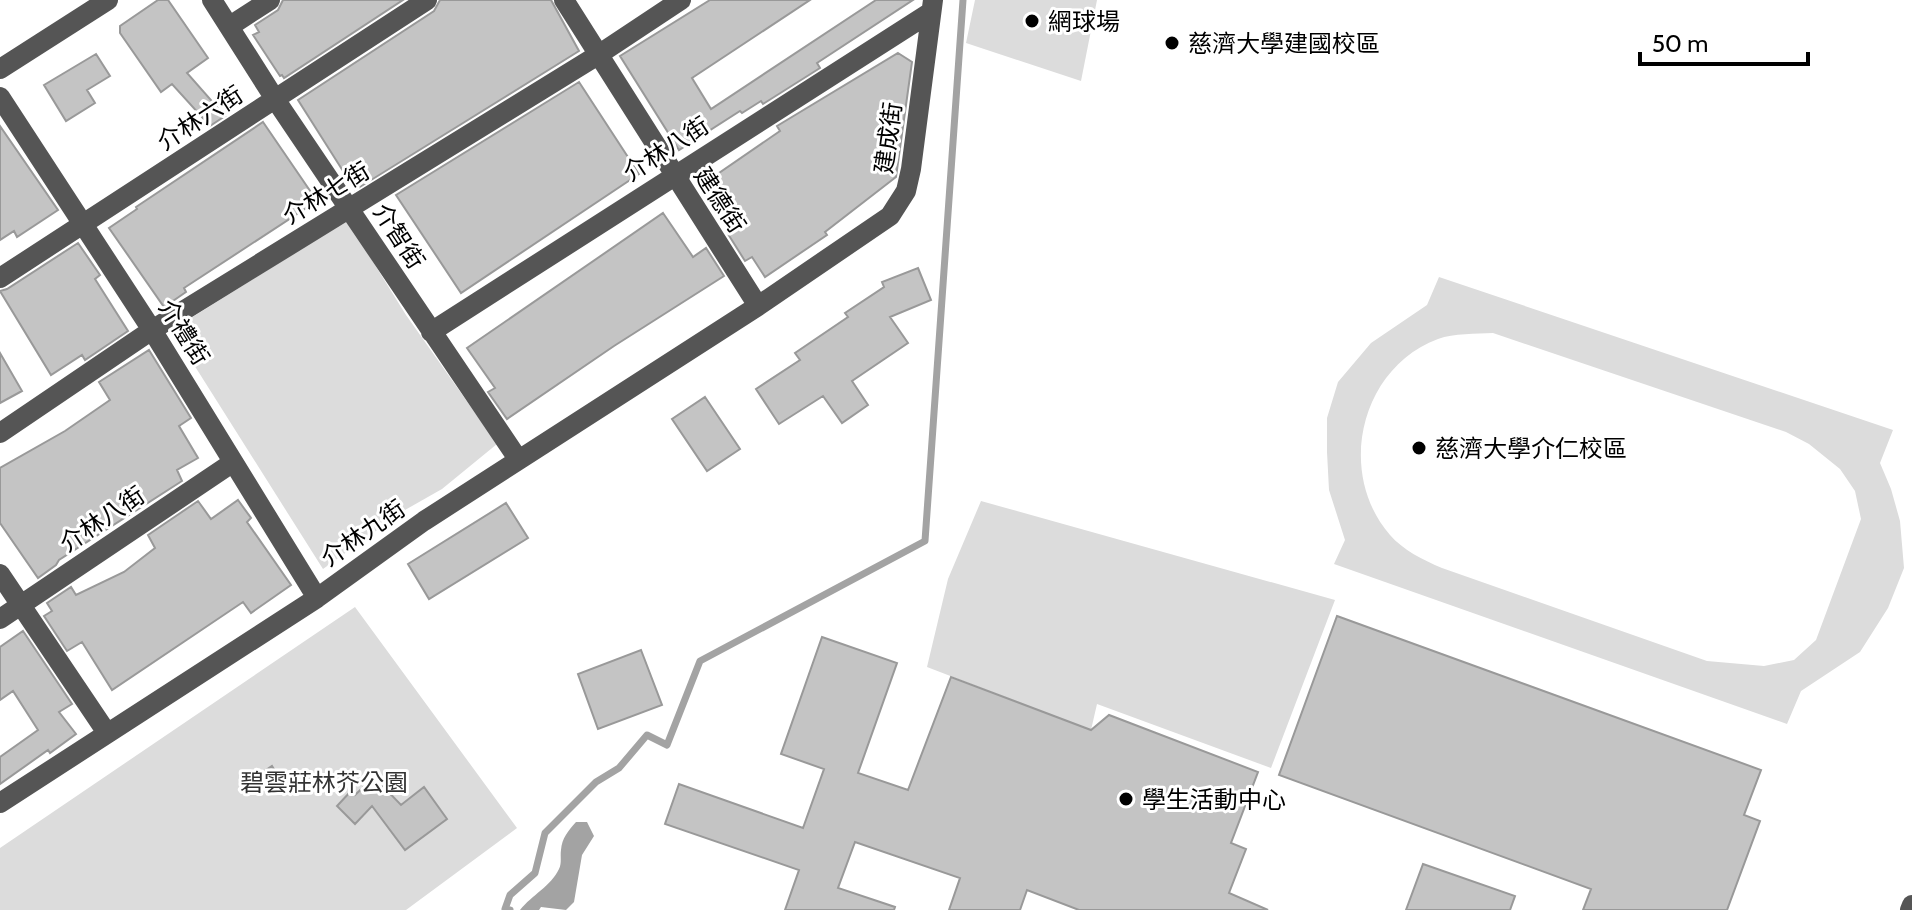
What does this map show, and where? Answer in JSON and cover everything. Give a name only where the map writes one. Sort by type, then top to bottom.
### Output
[{"type":"street","points":[[0,69],[108,0]]},
{"type":"street","name":"介智街","points":[[212,0],[275,99],[518,459]]},
{"type":"street","points":[[230,26],[270,0]]},
{"type":"street","name":"介林六街","points":[[0,278],[427,0]]},
{"type":"street","name":"建德街","points":[[564,0],[758,306]]},
{"type":"street","name":"介林七街","points":[[0,433],[152,330],[598,55],[681,0]]},
{"type":"street","name":"介林八街","points":[[431,332],[932,6]]},
{"type":"street","name":"建成街","points":[[758,306],[890,216],[906,191],[932,6]]},
{"type":"street","name":"介禮街","points":[[0,97],[152,330],[317,598]]},
{"type":"street","name":"介林九街","points":[[0,803],[317,598],[424,521],[518,459],[758,306]]},
{"type":"street","name":"介林八街","points":[[0,619],[232,463]]},
{"type":"street","points":[[0,574],[107,733]]},
{"type":"green space","name":"網球場","points":[[975,0],[1097,0],[1081,81],[966,43]]},
{"type":"green space","points":[[347,220],[406,315],[497,444],[442,489],[405,510],[323,569],[172,330]]},
{"type":"green space","points":[[1439,277],[1893,430],[1880,463],[1900,521],[1904,568],[1888,608],[1860,652],[1801,691],[1787,724],[1334,564],[1345,540],[1329,490],[1327,452],[1327,418],[1338,382],[1371,343],[1427,305]],"holes":[[[1493,333],[1786,432],[1809,444],[1840,469],[1855,491],[1861,519],[1816,640],[1794,660],[1764,666],[1707,661],[1421,558],[1395,540],[1373,510],[1364,482],[1361,453],[1364,425],[1374,397],[1390,373],[1411,353],[1438,339],[1472,334]]]},
{"type":"green space","points":[[981,501],[1335,600],[1271,768],[1097,704],[1091,730],[927,667],[948,579]]},
{"type":"green space","name":"碧雲莊林芥公園","points":[[355,607],[517,828],[406,910],[0,910],[0,848]]},
{"type":"shaded area","points":[[576,822],[587,822],[594,836],[582,855],[574,902],[566,910],[541,907],[539,910],[520,910],[556,875],[563,842]]},
{"type":"building","points":[[158,0],[168,0],[208,58],[187,73],[225,116],[210,126],[172,84],[161,92],[120,33],[120,26]]},
{"type":"building","points":[[283,0],[403,0],[284,78],[253,35],[259,32],[255,25],[278,10]]},
{"type":"building","points":[[440,0],[551,0],[579,51],[355,190],[298,100],[434,11]]},
{"type":"building","points":[[710,0],[810,0],[692,78],[711,109],[876,0],[913,0],[817,63],[820,68],[763,104],[761,101],[742,113],[740,111],[679,150],[620,56]]},
{"type":"building","points":[[898,53],[912,62],[896,177],[825,232],[827,235],[765,277],[752,257],[745,261],[728,234],[734,229],[703,184],[780,131],[777,126]]},
{"type":"building","points":[[96,54],[110,76],[87,90],[95,103],[66,121],[44,85]]},
{"type":"building","points":[[579,82],[639,174],[461,293],[396,195]]},
{"type":"building","points":[[263,122],[317,201],[184,288],[186,292],[164,307],[109,228]]},
{"type":"building","points":[[0,126],[58,210],[17,237],[14,231],[0,240]]},
{"type":"building","points":[[663,213],[693,257],[706,248],[724,276],[507,419],[488,392],[495,388],[467,348]]},
{"type":"building","points":[[78,243],[100,275],[95,279],[128,331],[85,360],[82,355],[51,375],[0,291]]},
{"type":"building","points":[[918,268],[931,300],[890,317],[908,343],[852,381],[868,405],[842,423],[823,396],[779,424],[756,389],[800,360],[795,353],[848,317],[845,313],[884,287],[882,282]]},
{"type":"building","points":[[149,350],[191,418],[179,426],[198,458],[177,470],[182,481],[59,560],[38,578],[0,523],[0,468],[65,431],[110,400],[99,382]]},
{"type":"building","points":[[0,353],[22,391],[0,403]]},
{"type":"building","points":[[705,397],[740,449],[707,471],[672,419]]},
{"type":"building","points":[[238,500],[251,518],[247,522],[291,585],[251,613],[243,602],[112,690],[82,642],[67,651],[44,616],[52,611],[47,603],[71,587],[76,595],[124,572],[155,548],[148,535],[198,501],[211,519]]},
{"type":"building","points":[[506,503],[528,538],[429,599],[408,564]]},
{"type":"building","points":[[1337,616],[1761,770],[1744,815],[1760,821],[1727,910],[1583,910],[1591,889],[1279,775]]},
{"type":"building","points":[[23,631],[72,704],[59,712],[76,734],[0,784],[0,757],[38,730],[13,691],[0,700],[0,647]]},
{"type":"building","points":[[822,637],[897,663],[858,773],[908,790],[951,677],[1091,730],[1109,715],[1258,772],[1231,843],[1246,849],[1229,893],[1268,910],[1079,910],[1027,890],[1020,910],[949,910],[960,878],[855,842],[838,888],[895,907],[894,910],[785,910],[799,870],[665,824],[679,784],[803,828],[824,769],[781,754]]},
{"type":"building","points":[[641,650],[662,705],[598,729],[578,674]]},
{"type":"building","points":[[272,766],[282,782],[267,791],[257,776]]},
{"type":"building","points":[[374,777],[401,805],[424,787],[447,819],[405,850],[372,806],[355,824],[337,806],[351,791],[355,795]]},
{"type":"building","points":[[1423,864],[1515,896],[1510,910],[1406,910]]},
{"type":"waterway","points":[[510,910],[505,909],[510,895],[535,873],[545,833],[596,782],[619,768],[647,735],[667,745],[700,661],[925,541],[963,0]]},
{"type":"place","name":"網球場","points":[[1032,21]]},
{"type":"place","name":"慈濟大學建國校區","points":[[1172,43]]},
{"type":"place","name":"慈濟大學介仁校區","points":[[1419,448]]},
{"type":"place","name":"學生活動中心","points":[[1126,799]]}]
